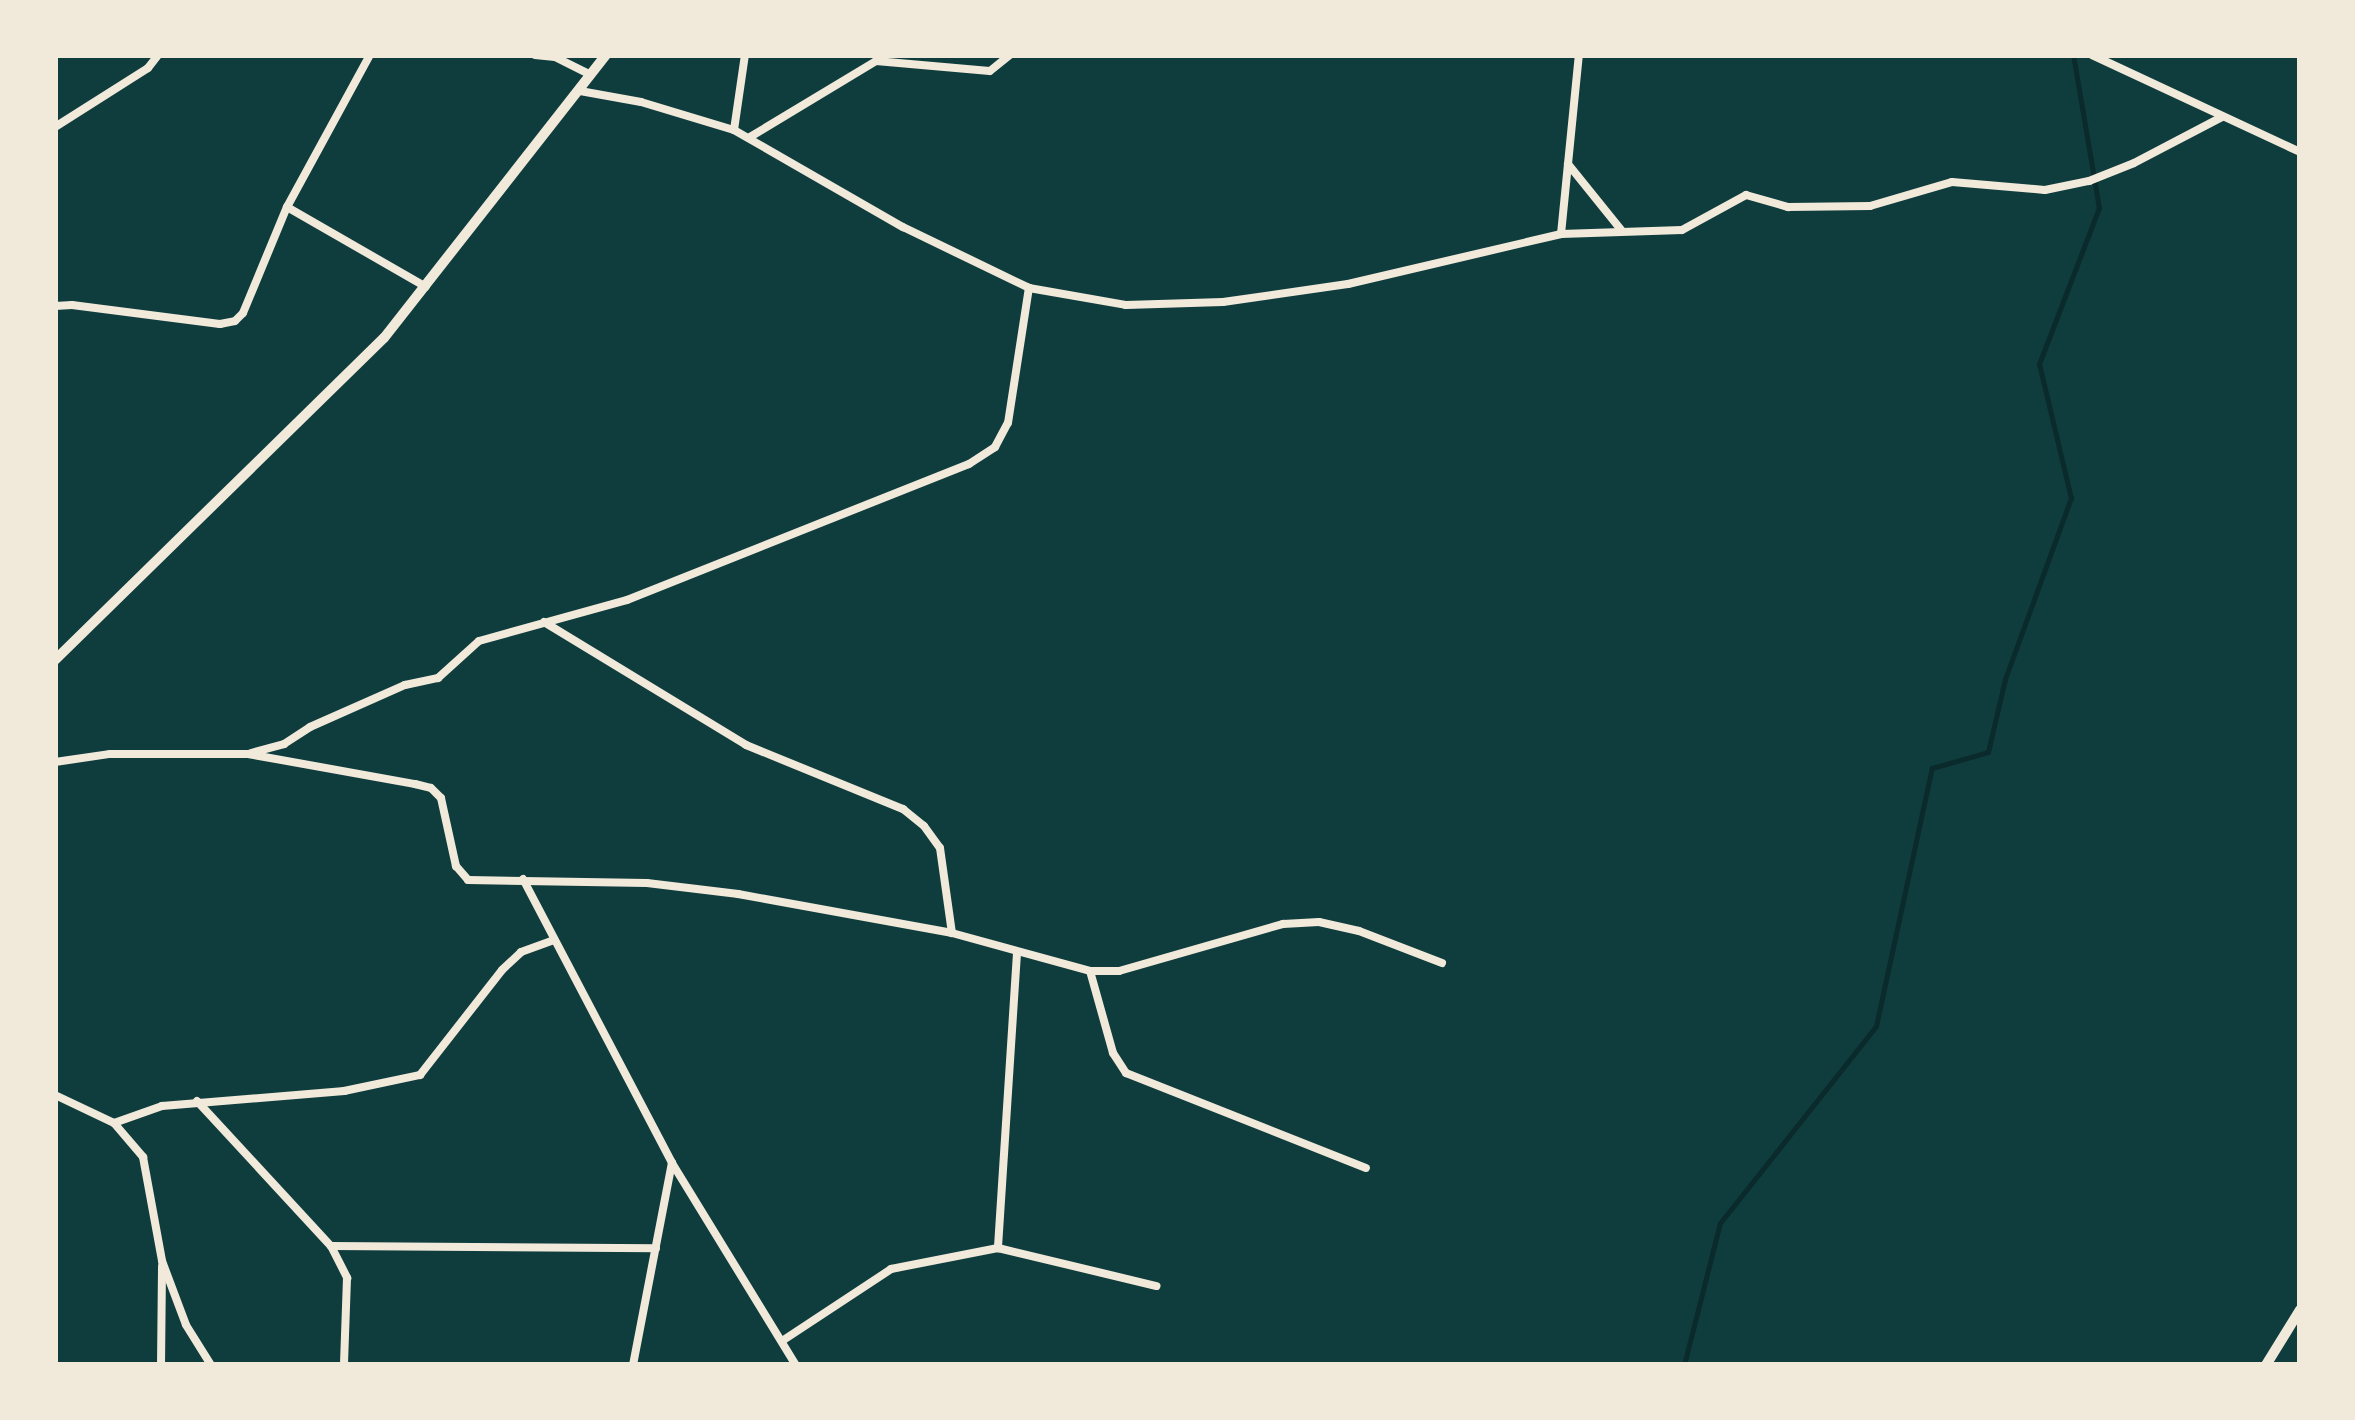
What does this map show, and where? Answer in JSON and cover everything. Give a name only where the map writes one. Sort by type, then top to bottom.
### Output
[{"type":"street","points":[[55,128],[148,68],[158,55]]},
{"type":"street","points":[[55,306],[72,304],[220,324],[234,322],[242,313],[287,207],[370,55]]},
{"type":"street","points":[[535,55],[555,57],[591,75]]},
{"type":"street","points":[[55,660],[356,368],[426,287],[606,55]]},
{"type":"street","points":[[734,130],[745,55]]},
{"type":"street","points":[[750,137],[876,61],[990,71],[1010,55]]},
{"type":"street","points":[[1561,234],[1579,55]]},
{"type":"street","points":[[2092,55],[2300,152]]},
{"type":"street","points":[[580,91],[641,102],[750,137],[903,228],[1030,288],[1126,304],[1222,302],[1348,284],[1561,234],[1682,230],[1746,195],[1788,207],[1870,206],[1952,182],[2045,190],[2088,181],[2134,163],[2222,117]]},
{"type":"street","points":[[1568,164],[1622,231]]},
{"type":"street","points":[[287,207],[426,287]]},
{"type":"street","points":[[248,754],[284,744],[310,726],[332,721],[406,685],[438,678],[480,642],[627,600],[969,464],[995,447],[1008,423],[1030,288]]},
{"type":"street","points":[[544,622],[746,745],[903,809],[924,826],[940,848],[952,934]]},
{"type":"street","points":[[55,762],[110,754],[248,754],[431,788],[448,816],[460,875],[468,880],[647,884],[738,894],[952,934],[1090,971],[1118,970],[1283,924],[1319,922],[1360,931],[1442,962]]},
{"type":"street","points":[[523,879],[672,1163],[796,1365]]},
{"type":"street","points":[[114,1124],[162,1106],[344,1091],[420,1075],[502,970],[521,952],[552,940]]},
{"type":"street","points":[[998,1248],[1018,953]]},
{"type":"street","points":[[1090,971],[1113,1054],[1126,1073],[1366,1168]]},
{"type":"street","points":[[55,1095],[114,1124],[143,1157],[162,1261],[186,1325],[211,1365]]},
{"type":"street","points":[[197,1101],[331,1246],[346,1278],[344,1365]]},
{"type":"street","points":[[633,1365],[672,1163]]},
{"type":"street","points":[[331,1246],[656,1248]]},
{"type":"street","points":[[782,1341],[891,1269],[998,1248],[1156,1286]]},
{"type":"street","points":[[161,1365],[162,1261]]},
{"type":"street","points":[[2266,1365],[2300,1310]]},
{"type":"waterway","points":[[1684,1365],[1720,1223],[1876,1026],[1932,768],[1988,752],[2005,679],[2071,498],[2039,364],[2099,208],[2073,55]]}]
